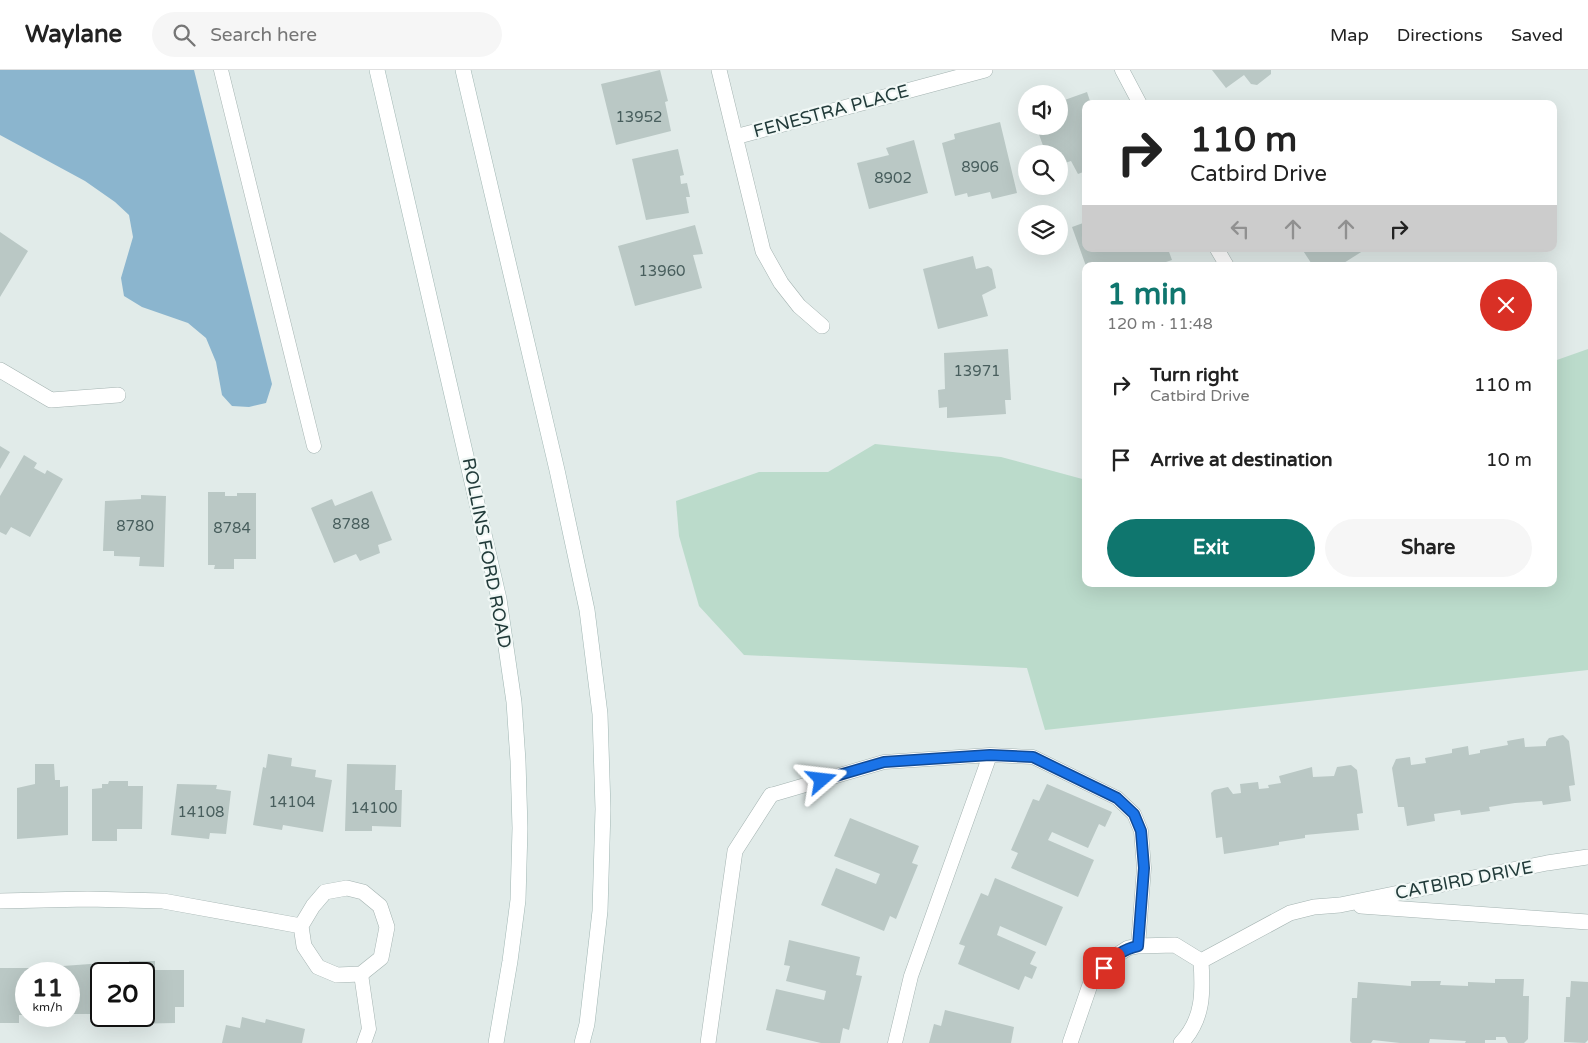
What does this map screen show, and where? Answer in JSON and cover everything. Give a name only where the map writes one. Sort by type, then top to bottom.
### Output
[{"type":"street","name":"ROLLINS FORD ROAD","points":[[377,70],[497,589],[514,702],[520,828],[518,900],[510,962],[496,1043]]},
{"type":"street","points":[[463,70],[557,470],[587,610],[600,714],[603,809],[600,911],[587,1024],[582,1043]]},
{"type":"street","points":[[719,70],[763,251],[781,283],[799,306],[822,326]]},
{"type":"street","name":"FENESTRA PLACE","points":[[736,137],[985,70]]},
{"type":"street","points":[[0,370],[51,400],[118,394]]},
{"type":"street","points":[[708,1043],[735,851],[772,795]]},
{"type":"street","name":"CATBIRD DRIVE","points":[[1201,961],[1290,913],[1314,907],[1340,905],[1547,863],[1588,858]]},
{"type":"street","points":[[347,888],[363,892],[380,906],[387,927],[381,958],[361,974],[336,975],[318,967],[304,946],[301,926],[313,906],[325,892],[347,888]]},
{"type":"street","points":[[0,901],[88,899],[163,901],[301,926]]},
{"type":"street","name":"CATBIRD DRIVE","points":[[1340,905],[1588,922]]},
{"type":"street","points":[[1070,1043],[1091,982],[1116,955],[1128,948],[1138,946],[1175,945],[1201,961],[1203,993],[1196,1021],[1181,1043]]},
{"type":"lane","points":[[221,70],[314,446]]},
{"type":"lane","points":[[1122,70],[1138,100]]},
{"type":"lane","points":[[895,1043],[911,976],[990,755]]},
{"type":"lane","points":[[772,795],[884,762],[990,755],[1033,757],[1117,798],[1134,814],[1141,831],[1144,868],[1138,946]]},
{"type":"lane","points":[[361,974],[369,1029],[364,1043]]},
{"type":"green space","points":[[1588,349],[1588,670],[1045,730],[1027,668],[744,655],[699,606],[679,536],[676,501],[759,472],[828,472],[875,444],[1001,457],[1082,479],[1082,587],[1557,587],[1557,360]]},
{"type":"water","points":[[0,70],[194,70],[272,384],[266,403],[249,407],[232,406],[222,395],[216,362],[206,338],[188,323],[142,307],[124,296],[121,278],[133,237],[129,215],[115,202],[85,181],[0,135]]},
{"type":"building","points":[[660,70],[668,101],[665,102],[671,131],[616,145],[601,84]]},
{"type":"building","points":[[1212,70],[1271,70],[1271,74],[1257,85],[1251,84],[1244,75],[1226,88]]},
{"type":"building","points":[[1087,92],[1090,100],[1082,100],[1082,172],[1078,174],[1071,161],[1068,162],[1068,145],[1043,145],[1039,135],[1068,135],[1068,99]]},
{"type":"building","points":[[1000,122],[1017,193],[992,199],[990,192],[968,197],[967,193],[955,196],[942,143],[955,139],[954,134]]},
{"type":"building","points":[[914,140],[928,193],[869,209],[857,163],[889,155],[886,148]]},
{"type":"building","points":[[678,149],[684,175],[680,176],[681,184],[687,183],[690,197],[686,197],[689,213],[646,220],[632,159]]},
{"type":"building","points":[[1082,223],[1082,252],[1169,252],[1172,260],[1166,262],[1085,262],[1072,227]]},
{"type":"building","points":[[695,225],[703,254],[693,255],[702,288],[635,306],[618,246]]},
{"type":"building","points":[[0,232],[28,251],[0,297]]},
{"type":"building","points":[[1304,252],[1361,252],[1345,262],[1310,262]]},
{"type":"building","points":[[973,256],[976,269],[988,266],[992,269],[996,288],[982,295],[988,316],[938,329],[923,269]]},
{"type":"building","points":[[1008,349],[1011,400],[1005,400],[1006,414],[947,418],[947,407],[939,408],[938,390],[945,389],[944,353]]},
{"type":"building","points":[[0,446],[10,452],[0,469]]},
{"type":"building","points":[[24,455],[37,463],[34,468],[45,474],[47,470],[63,479],[30,537],[11,527],[6,535],[0,532],[0,496]]},
{"type":"building","points":[[372,491],[392,540],[378,545],[380,553],[360,561],[356,554],[334,563],[311,508],[332,499],[335,506]]},
{"type":"building","points":[[208,492],[225,492],[225,496],[237,496],[237,493],[256,493],[256,559],[234,559],[234,569],[214,569],[215,565],[208,565]]},
{"type":"building","points":[[141,495],[166,496],[164,567],[139,566],[140,557],[114,556],[114,551],[103,551],[105,501],[141,499]]},
{"type":"building","points":[[1563,735],[1569,741],[1575,785],[1569,786],[1571,801],[1543,805],[1542,801],[1515,803],[1489,807],[1490,811],[1461,815],[1460,810],[1434,814],[1435,821],[1407,826],[1404,807],[1398,807],[1392,768],[1396,759],[1410,757],[1411,765],[1426,763],[1425,758],[1452,753],[1452,749],[1468,746],[1469,755],[1480,753],[1480,750],[1508,745],[1507,741],[1524,738],[1525,747],[1546,746],[1549,738]]},
{"type":"building","points":[[268,754],[292,758],[291,766],[316,770],[315,777],[332,780],[323,832],[283,825],[282,830],[253,825],[263,767],[266,768]]},
{"type":"building","points":[[35,764],[54,764],[55,780],[60,780],[60,787],[68,786],[68,835],[17,839],[17,788],[35,784]]},
{"type":"building","points":[[347,764],[396,765],[395,790],[402,790],[401,827],[372,826],[372,831],[345,831]]},
{"type":"building","points":[[1351,765],[1357,770],[1363,813],[1357,814],[1359,830],[1305,835],[1305,838],[1279,842],[1279,845],[1224,854],[1222,837],[1216,838],[1211,793],[1214,790],[1228,787],[1233,794],[1241,793],[1240,784],[1258,782],[1259,789],[1269,788],[1268,785],[1281,783],[1279,776],[1312,767],[1313,777],[1334,776],[1337,767]]},
{"type":"building","points":[[109,781],[128,781],[128,786],[143,786],[142,829],[117,829],[117,841],[92,841],[92,789],[102,788],[102,784],[108,784]]},
{"type":"building","points":[[177,784],[217,785],[216,789],[231,791],[226,834],[210,833],[209,839],[171,835]]},
{"type":"building","points":[[1047,784],[1112,812],[1105,827],[1099,824],[1088,848],[1052,832],[1048,840],[1094,860],[1078,897],[1011,868],[1018,853],[1011,850],[1033,799],[1039,801]]},
{"type":"building","points":[[850,818],[919,846],[912,863],[918,865],[896,919],[890,916],[884,931],[821,905],[836,868],[876,884],[880,874],[834,856]]},
{"type":"building","points":[[995,878],[1063,907],[1046,946],[1000,926],[997,935],[1036,952],[1030,964],[1037,967],[1032,979],[1025,976],[1019,990],[958,964],[965,946],[959,944],[981,893],[988,896]]},
{"type":"building","points":[[789,940],[860,957],[856,975],[862,976],[849,1030],[843,1028],[840,1043],[821,1043],[766,1030],[776,989],[824,1000],[826,991],[786,981],[790,966],[784,965]]},
{"type":"building","points":[[129,961],[155,961],[155,962]]},
{"type":"building","points":[[90,964],[90,1014],[80,1014],[80,965]]},
{"type":"building","points":[[0,968],[15,968],[15,1023],[0,1023]]},
{"type":"building","points":[[155,970],[184,970],[184,1007],[175,1007],[175,1023],[155,1023]]},
{"type":"building","points":[[1495,979],[1524,979],[1523,996],[1529,996],[1528,1039],[1524,1043],[1508,1043],[1505,1037],[1496,1037],[1496,1040],[1485,1040],[1485,1043],[1430,1039],[1429,1043],[1400,1043],[1373,1040],[1371,1043],[1352,1043],[1350,1041],[1352,998],[1357,998],[1358,982],[1411,986],[1411,981],[1441,981],[1440,985],[1468,986],[1468,982],[1495,983]]},
{"type":"building","points":[[1571,981],[1588,982],[1588,1040],[1585,1043],[1564,1042],[1566,997],[1570,997]]},
{"type":"building","points":[[945,1010],[1014,1027],[1011,1043],[929,1043],[934,1024],[941,1026]]},
{"type":"building","points":[[242,1017],[265,1023],[266,1019],[305,1029],[302,1043],[222,1043],[226,1025],[240,1028]]},
{"type":"route","points":[[822,780],[884,762],[990,755],[1033,757],[1117,798],[1134,814],[1141,831],[1144,868],[1138,946],[1128,948],[1116,955],[1104,968]]}]
